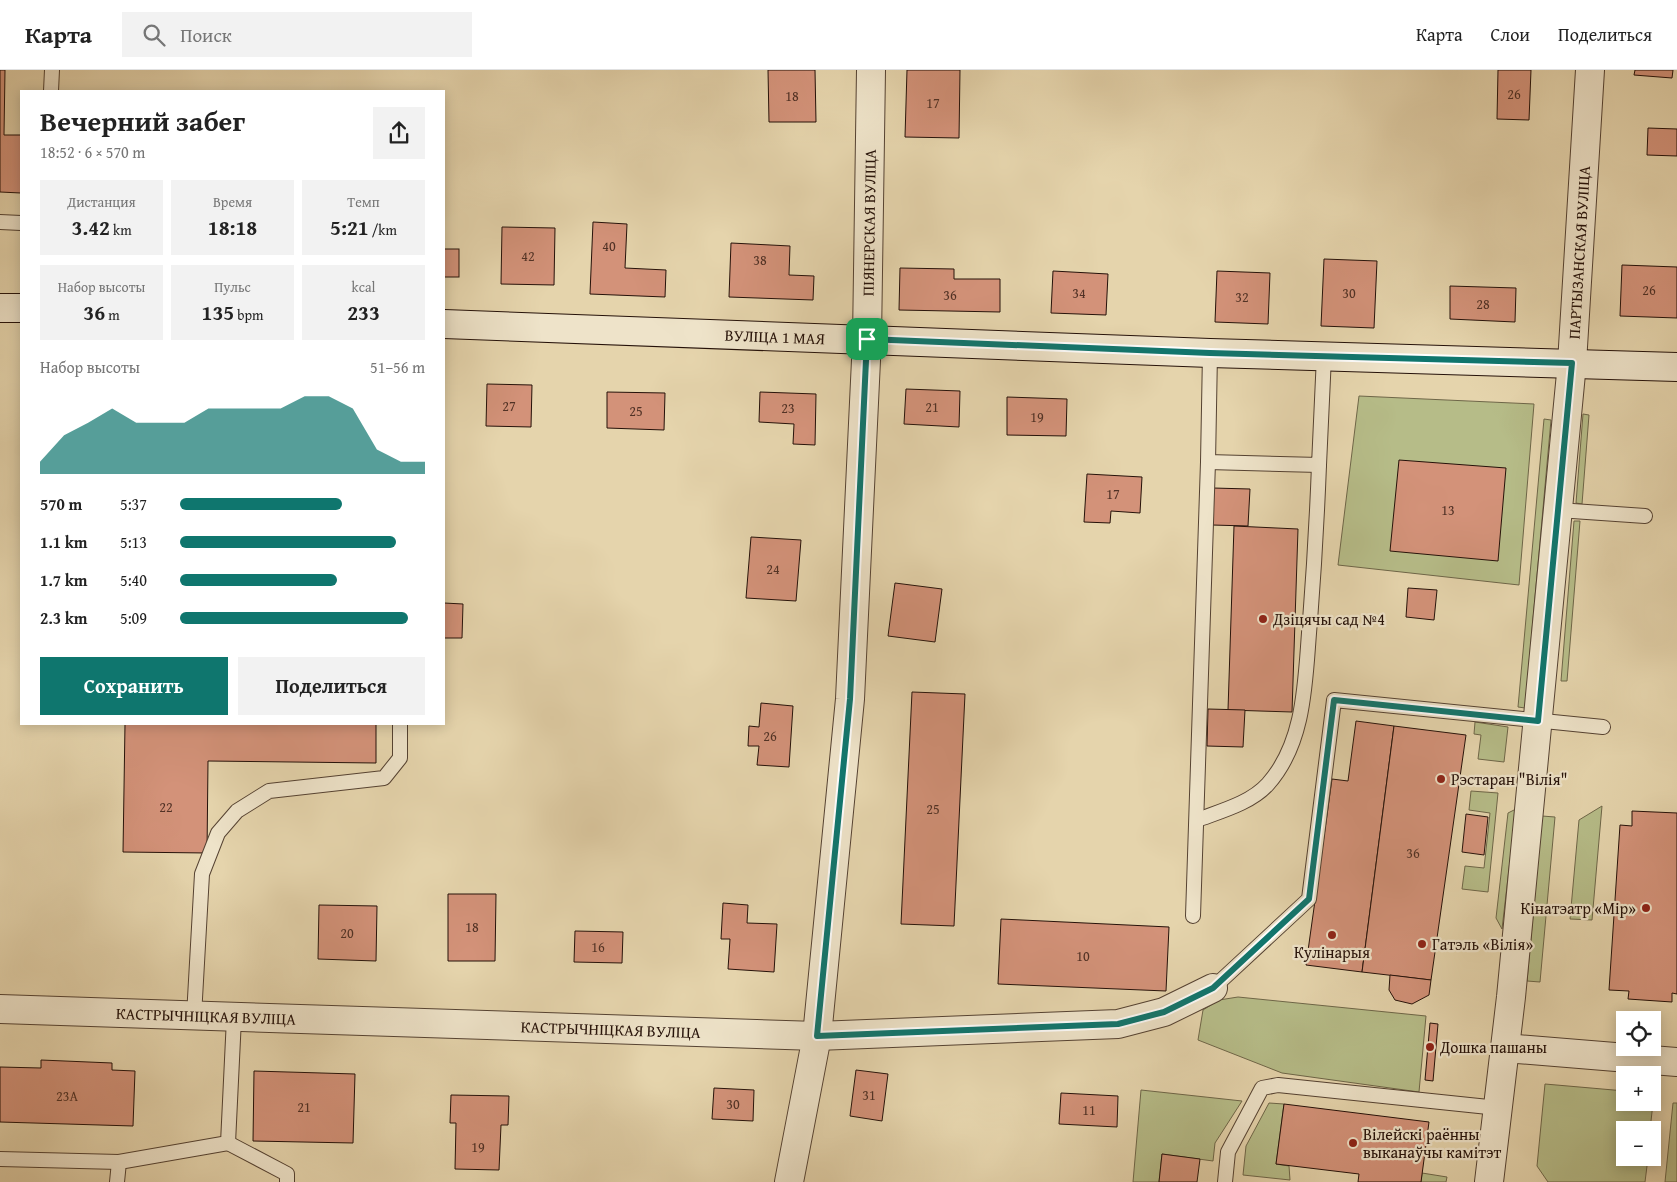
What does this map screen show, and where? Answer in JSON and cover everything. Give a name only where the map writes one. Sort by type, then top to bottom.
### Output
[{"type":"street","name":"ПІЯНЕРСКАЯ ВУЛІЦА","points":[[790,1182],[817,1036],[850,699],[867,339],[871,70]]},
{"type":"street","name":"ПАРТЫЗАНСКАЯ ВУЛІЦА","points":[[1490,1182],[1538,721],[1572,363],[1590,70]]},
{"type":"street","points":[[0,308],[20,308]]},
{"type":"street","name":"ВУЛІЦА 1 МАЯ","points":[[445,324],[1210,353],[1677,367]]},
{"type":"street","name":"КАСТРЫЧНІЦКАЯ ВУЛІЦА","points":[[0,1009],[817,1036],[1118,1024],[1164,1012],[1213,988]]},
{"type":"street","points":[[1505,1048],[1677,1062]]},
{"type":"lane","points":[[52,70],[52,90]]},
{"type":"lane","points":[[0,222],[20,223]]},
{"type":"lane","points":[[1192,916],[1197,820],[1210,353]]},
{"type":"lane","points":[[1197,820],[1236,806],[1267,785],[1288,754],[1300,714],[1315,552],[1324,356]]},
{"type":"lane","points":[[1208,462],[1320,465]]},
{"type":"lane","points":[[1558,510],[1645,516]]},
{"type":"lane","points":[[1213,988],[1309,899],[1334,700],[1603,727]]},
{"type":"lane","points":[[194,1016],[202,874],[218,833],[237,811],[269,791],[384,778],[400,758],[400,725]]},
{"type":"lane","points":[[228,1143],[234,1018]]},
{"type":"lane","points":[[1225,1182],[1228,1152],[1262,1088],[1278,1085],[1498,1108]]},
{"type":"lane","points":[[0,1159],[118,1162],[228,1143],[287,1174],[287,1182]]},
{"type":"lane","points":[[117,1182],[118,1162]]},
{"type":"green space","points":[[1359,396],[1534,404],[1519,585],[1338,565]]},
{"type":"green space","points":[[1583,414],[1589,415],[1582,504],[1576,503]]},
{"type":"green space","points":[[1544,419],[1551,420],[1525,708],[1518,707]]},
{"type":"green space","points":[[1574,521],[1580,521],[1567,681],[1561,681]]},
{"type":"green space","points":[[1475,722],[1508,727],[1504,762],[1478,759],[1481,735],[1474,734]]},
{"type":"green space","points":[[1471,791],[1498,793],[1488,892],[1462,889],[1465,866],[1484,868],[1490,813],[1469,810]]},
{"type":"green space","points":[[1602,806],[1592,920],[1570,919],[1579,820]]},
{"type":"green space","points":[[1516,809],[1502,929],[1496,918],[1508,813]]},
{"type":"green space","points":[[1542,816],[1555,817],[1540,982],[1527,981]]},
{"type":"green space","points":[[1238,997],[1426,1016],[1419,1092],[1282,1073],[1198,1040],[1203,1010],[1219,1000]]},
{"type":"green space","points":[[1545,1084],[1616,1090],[1616,1111],[1652,1111],[1651,1121],[1616,1121],[1616,1166],[1647,1166],[1645,1182],[1548,1182],[1537,1166]]},
{"type":"green space","points":[[1141,1090],[1242,1101],[1215,1143],[1213,1161],[1162,1154],[1159,1182],[1133,1182]]},
{"type":"green space","points":[[1269,1103],[1284,1104],[1276,1164],[1289,1166],[1290,1180],[1243,1175],[1246,1146]]},
{"type":"green space","points":[[1673,1103],[1677,1103],[1677,1182],[1665,1182]]},
{"type":"green space","points":[[1422,1173],[1447,1177],[1446,1182],[1421,1182]]},
{"type":"building","points":[[0,70],[5,70],[4,135],[20,135],[20,193],[0,192]]},
{"type":"building","points":[[768,70],[815,70],[816,122],[769,122]]},
{"type":"building","points":[[907,70],[960,70],[959,138],[905,137]]},
{"type":"building","points":[[1498,70],[1531,70],[1529,120],[1497,119]]},
{"type":"building","points":[[1635,70],[1673,70],[1672,78],[1634,75]]},
{"type":"building","points":[[1648,128],[1677,129],[1677,156],[1647,155]]},
{"type":"building","points":[[593,222],[627,224],[625,268],[666,270],[665,297],[590,294]]},
{"type":"building","points":[[502,227],[555,228],[554,285],[501,284]]},
{"type":"building","points":[[731,243],[790,246],[789,275],[814,276],[813,300],[729,297]]},
{"type":"building","points":[[445,249],[459,249],[459,277],[445,277]]},
{"type":"building","points":[[1324,259],[1377,261],[1374,328],[1321,326]]},
{"type":"building","points":[[1622,265],[1677,267],[1677,318],[1620,316]]},
{"type":"building","points":[[900,268],[954,269],[954,279],[1000,279],[1000,312],[899,310]]},
{"type":"building","points":[[1053,271],[1108,274],[1106,315],[1051,313]]},
{"type":"building","points":[[1217,271],[1270,273],[1268,324],[1215,322]]},
{"type":"building","points":[[1450,286],[1516,288],[1515,322],[1450,319]]},
{"type":"building","points":[[487,384],[532,385],[531,427],[486,426]]},
{"type":"building","points":[[906,389],[960,391],[959,427],[904,424]]},
{"type":"building","points":[[607,392],[665,393],[664,430],[607,428]]},
{"type":"building","points":[[760,392],[816,394],[815,445],[793,444],[794,424],[759,422]]},
{"type":"building","points":[[1007,397],[1067,399],[1066,436],[1007,435]]},
{"type":"building","points":[[1399,460],[1506,468],[1498,561],[1390,551]]},
{"type":"building","points":[[1087,474],[1142,477],[1140,513],[1111,511],[1110,523],[1084,522]]},
{"type":"building","points":[[1213,488],[1250,489],[1248,526],[1212,525]]},
{"type":"building","name":"Дзіцячы сад №4","points":[[1234,526],[1298,529],[1292,712],[1228,710]]},
{"type":"building","points":[[751,537],[801,540],[796,601],[746,598]]},
{"type":"building","points":[[895,583],[942,589],[935,642],[888,636]]},
{"type":"building","points":[[1408,588],[1437,590],[1434,620],[1406,617]]},
{"type":"building","points":[[445,603],[463,604],[462,638],[445,638]]},
{"type":"building","points":[[912,692],[965,694],[954,926],[901,924]]},
{"type":"building","points":[[761,703],[793,706],[789,767],[757,765],[759,746],[748,746],[749,726],[759,727]]},
{"type":"building","points":[[1208,709],[1245,710],[1243,747],[1207,746]]},
{"type":"building","points":[[1356,721],[1394,726],[1362,972],[1306,965],[1332,779],[1348,781]]},
{"type":"building","points":[[125,725],[376,725],[376,763],[208,761],[207,853],[123,852]]},
{"type":"building","points":[[1394,726],[1466,735],[1431,980],[1362,972]]},
{"type":"building","name":"Кінатэатр «Мір»","points":[[1632,811],[1677,813],[1677,994],[1672,993],[1672,1002],[1628,999],[1629,991],[1609,990],[1620,825],[1632,826]]},
{"type":"building","points":[[1466,814],[1488,817],[1484,855],[1462,852]]},
{"type":"building","points":[[448,894],[496,894],[495,961],[448,961]]},
{"type":"building","points":[[723,903],[748,905],[747,923],[777,924],[774,972],[728,969],[730,939],[721,939]]},
{"type":"building","points":[[319,905],[377,906],[376,961],[318,959]]},
{"type":"building","points":[[1001,919],[1169,927],[1166,991],[998,984]]},
{"type":"building","points":[[575,931],[623,932],[622,963],[574,962]]},
{"type":"building","points":[[1390,975],[1431,980],[1429,995],[1412,1004],[1395,1000],[1389,990]]},
{"type":"building","points":[[1430,1023],[1438,1024],[1433,1081],[1425,1080]]},
{"type":"building","points":[[41,1060],[112,1063],[112,1070],[135,1071],[133,1126],[0,1122],[0,1067],[41,1068]]},
{"type":"building","points":[[856,1070],[888,1074],[882,1121],[850,1116]]},
{"type":"building","points":[[254,1071],[355,1074],[353,1143],[253,1141]]},
{"type":"building","points":[[714,1088],[754,1090],[753,1121],[712,1119]]},
{"type":"building","points":[[1061,1093],[1118,1096],[1117,1127],[1059,1124]]},
{"type":"building","points":[[451,1095],[509,1096],[508,1125],[501,1125],[499,1170],[455,1169],[456,1123],[450,1123]]},
{"type":"building","name":"Вілейскі раённы выканаўчы камітэт","points":[[1284,1104],[1429,1122],[1421,1182],[1358,1182],[1359,1174],[1276,1164]]},
{"type":"building","points":[[1162,1154],[1200,1159],[1197,1182],[1159,1182]]},
{"type":"place","name":"Дзіцячы сад №4","points":[[1263,619]]},
{"type":"place","name":"Рэстаран \"Вілія\"","points":[[1441,779]]},
{"type":"place","name":"Кінатэатр «Мір»","points":[[1646,908]]},
{"type":"place","name":"Кулінарыя","points":[[1332,935]]},
{"type":"place","name":"Гатэль «Вілія»","points":[[1422,944]]},
{"type":"place","name":"Дошка пашаны","points":[[1430,1047]]},
{"type":"place","name":"Вілейскі раённы выканаўчы камітэт","points":[[1353,1143]]},
{"type":"route","points":[[867,339],[1210,353],[1572,363],[1538,721],[1334,700],[1309,899],[1213,988],[1164,1012],[1132,1022],[1118,1024],[1077,1024],[817,1036],[850,699],[867,339]]}]
